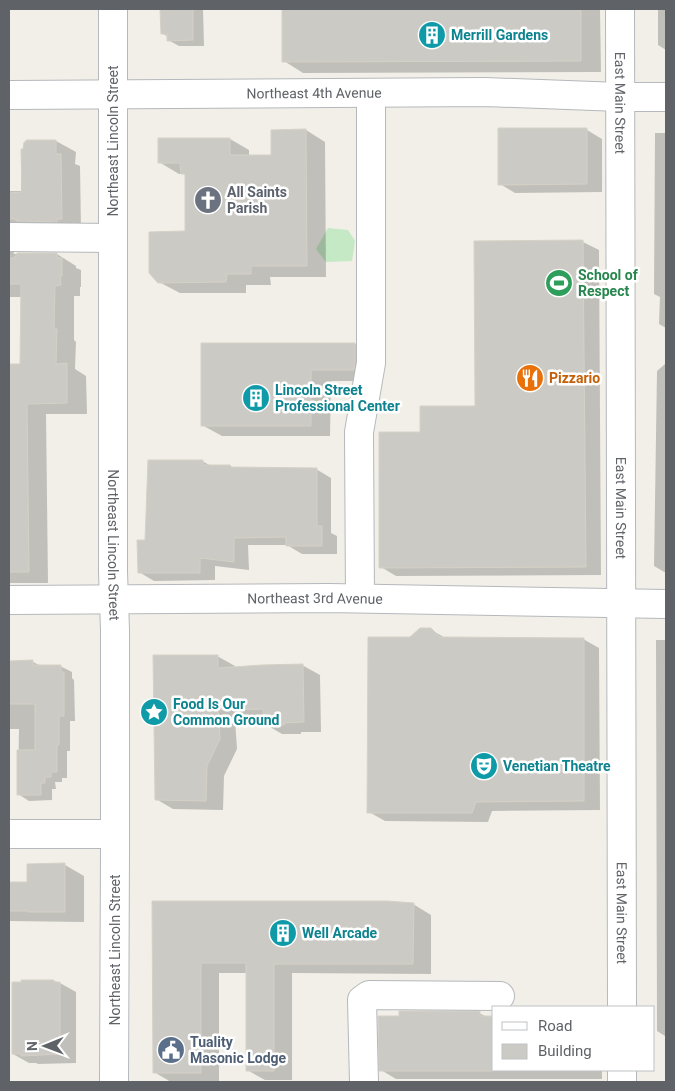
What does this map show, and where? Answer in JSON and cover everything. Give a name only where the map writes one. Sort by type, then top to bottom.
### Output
[{"type":"street","name":"Northeast Lincoln Street","points":[[113,9],[114,1082]]},
{"type":"street","name":"East Main Street","points":[[620,9],[622,1006]]},
{"type":"street","name":"Northeast 4th Avenue","points":[[9,95],[485,92],[666,97]]},
{"type":"street","points":[[360,598],[359,432],[371,363],[371,93]]},
{"type":"street","points":[[9,237],[113,238]]},
{"type":"street","name":"Northeast 3rd Avenue","points":[[9,600],[360,598],[666,604]]},
{"type":"street","points":[[9,834],[115,834]]},
{"type":"street","points":[[364,1082],[362,1000],[368,995],[500,996]]},
{"type":"green space","points":[[328,228],[348,230],[355,241],[352,261],[326,262],[316,249]]},
{"type":"building","points":[[160,9],[193,9],[193,40],[167,41],[167,34],[161,34]]},
{"type":"building","name":"Merrill Gardens","points":[[282,9],[581,9],[581,61],[282,62]]},
{"type":"building","points":[[498,128],[587,128],[587,184],[498,185]]},
{"type":"building","name":"All Saints Parish","points":[[306,129],[307,266],[251,266],[251,274],[227,274],[226,282],[158,283],[149,273],[149,232],[185,231],[185,174],[181,174],[180,163],[158,163],[158,138],[230,138],[230,155],[271,155],[271,130]]},
{"type":"building","points":[[26,140],[56,140],[56,154],[61,154],[62,219],[57,219],[57,222],[16,221],[16,219],[9,219],[9,193],[22,192],[21,149],[23,149]]},
{"type":"building","points":[[583,240],[586,567],[379,568],[379,432],[420,432],[420,406],[475,406],[474,241]]},
{"type":"building","points":[[17,253],[57,253],[57,258],[62,258],[61,285],[55,286],[54,329],[57,329],[56,364],[67,363],[67,403],[27,404],[29,572],[9,572],[9,364],[20,364],[21,284],[9,284],[9,258],[15,258]]},
{"type":"building","name":"Lincoln Street Professional Center","points":[[201,343],[355,343],[354,370],[311,370],[311,426],[201,426]]},
{"type":"building","points":[[148,460],[203,460],[203,465],[230,465],[231,467],[317,468],[317,526],[322,526],[322,546],[286,546],[286,537],[234,538],[234,562],[200,558],[200,573],[138,573],[137,540],[145,540]]},
{"type":"building","points":[[420,628],[431,628],[440,637],[584,638],[584,801],[476,802],[472,813],[367,813],[368,637],[410,637]]},
{"type":"building","points":[[153,655],[218,655],[218,668],[303,664],[304,722],[264,725],[263,709],[218,710],[220,739],[207,766],[206,801],[155,800]]},
{"type":"building","points":[[33,660],[33,665],[61,665],[61,672],[64,672],[64,716],[59,716],[57,772],[51,772],[51,777],[45,777],[45,783],[41,783],[41,795],[17,795],[17,750],[35,750],[35,704],[9,704],[9,661]]},
{"type":"building","points":[[65,863],[65,912],[9,911],[9,882],[27,882],[27,864]]},
{"type":"building","name":"Well Arcade","points":[[152,901],[387,901],[414,903],[413,964],[274,964],[274,1071],[246,1071],[246,963],[201,963],[201,1073],[153,1073]]},
{"type":"building","points":[[21,980],[54,980],[54,982],[60,982],[60,1054],[21,1056],[21,1054],[12,1054],[12,982],[21,982]]},
{"type":"building","points":[[399,1011],[480,1011],[480,1016],[492,1016],[492,1071],[379,1071],[378,1016],[399,1016]]},
{"type":"place","name":"Merrill Gardens","points":[[432,35]]},
{"type":"place","name":"All Saints Parish","points":[[208,200]]},
{"type":"place","name":"School of Respect","points":[[559,283]]},
{"type":"place","name":"Pizzario","points":[[530,378]]},
{"type":"place","name":"Lincoln Street Professional Center","points":[[256,398]]},
{"type":"place","name":"Food Is Our Common Ground","points":[[154,712]]},
{"type":"place","name":"Venetian Theatre","points":[[484,766]]},
{"type":"place","name":"Well Arcade","points":[[283,933]]},
{"type":"place","name":"Tuality Masonic Lodge","points":[[171,1050]]}]
